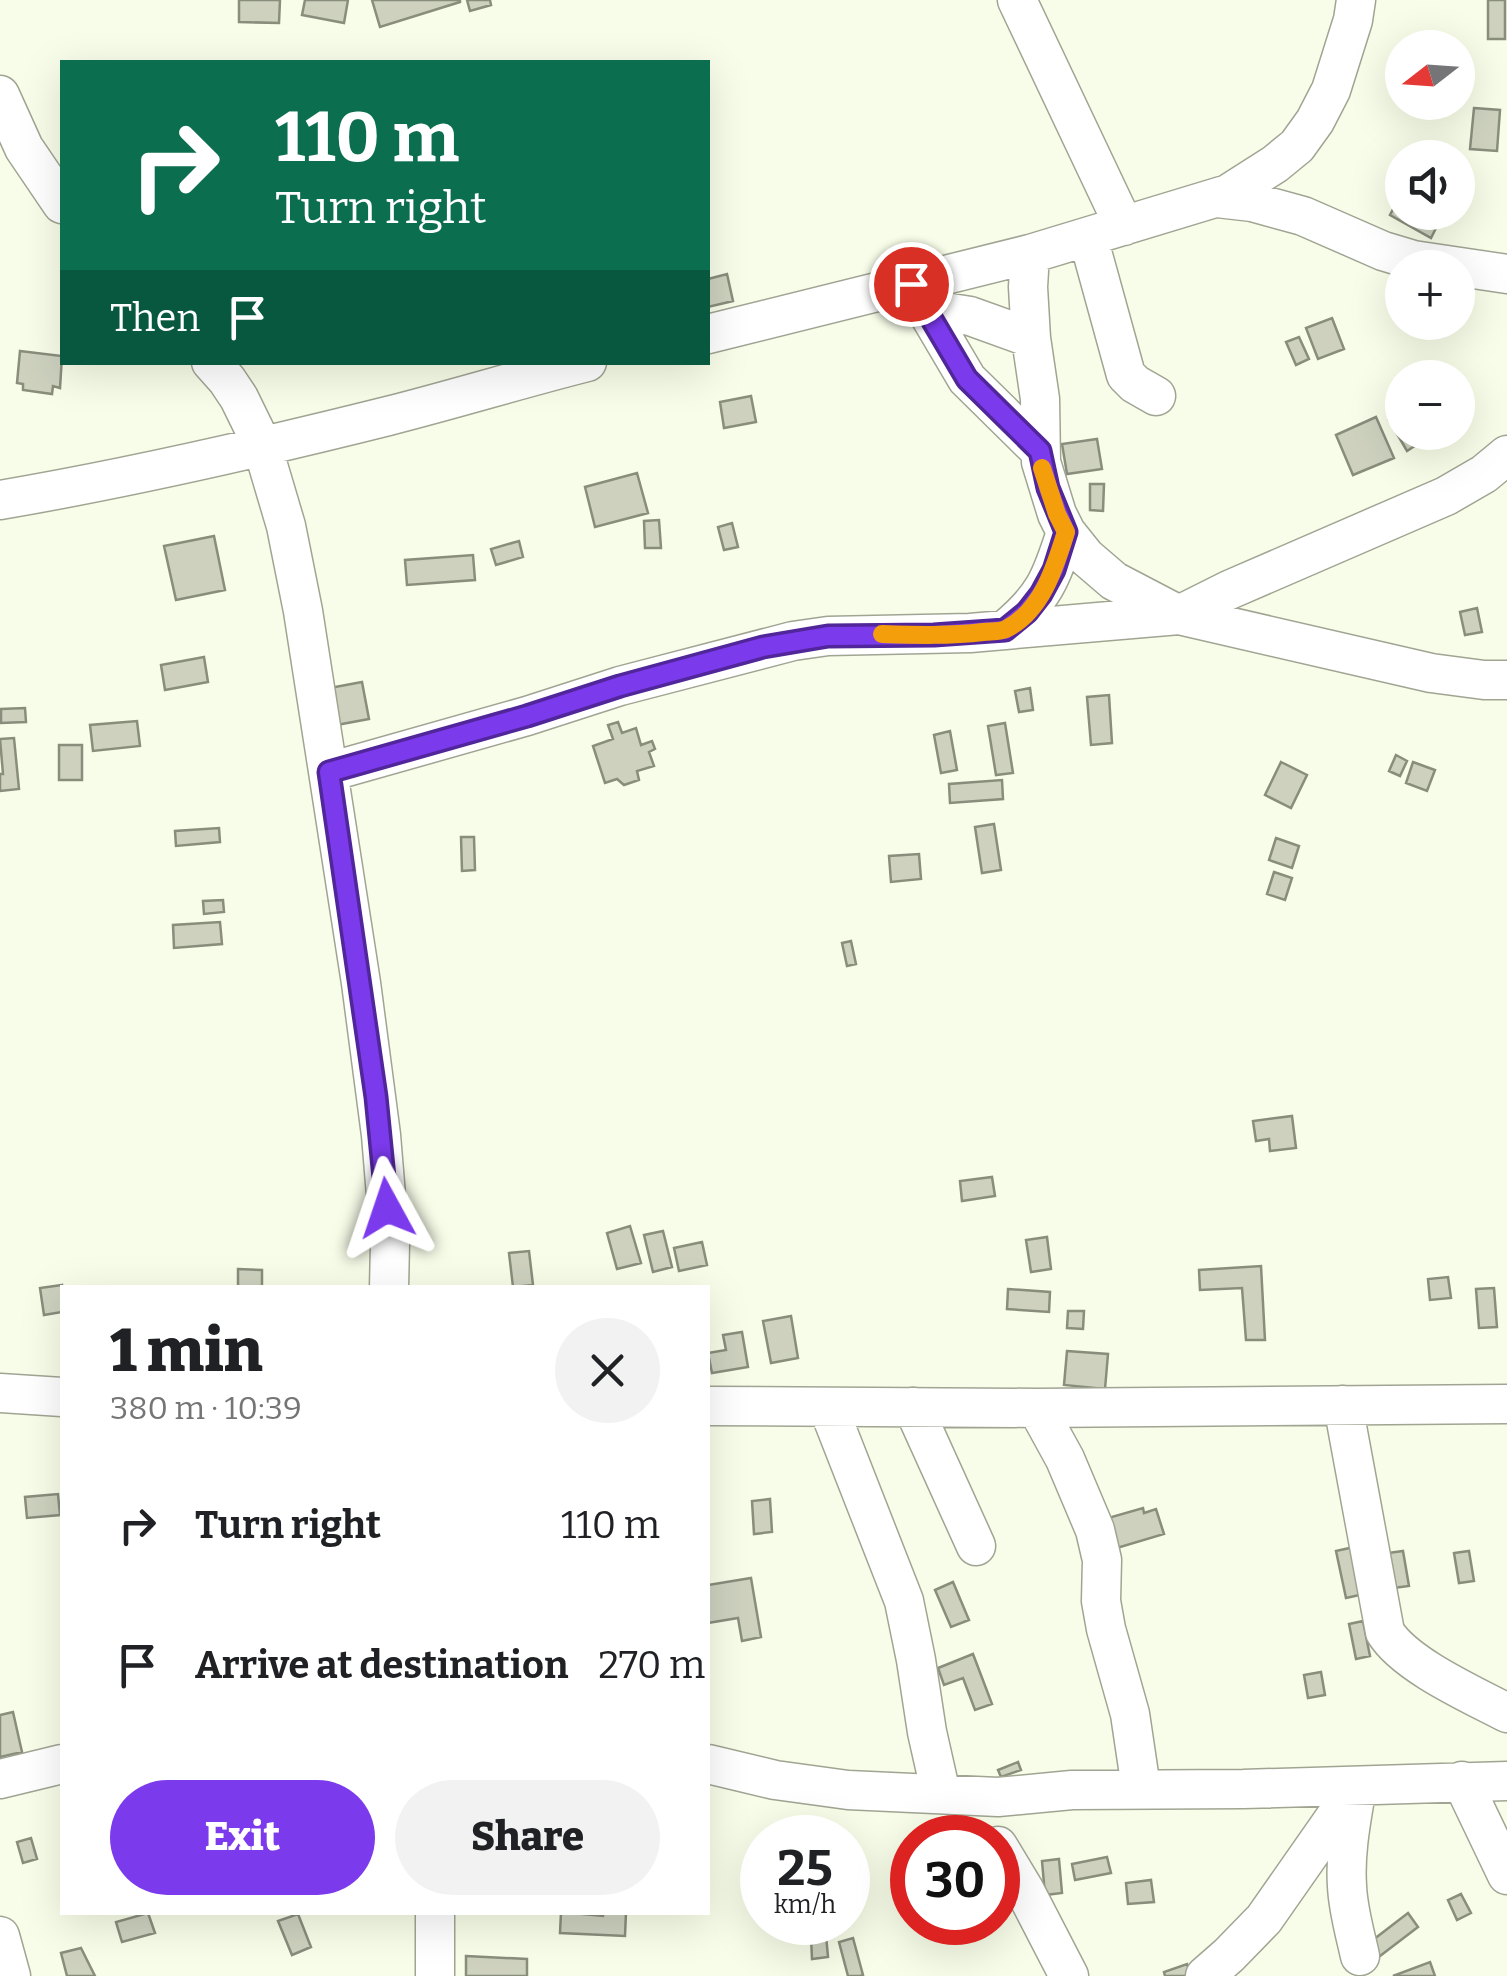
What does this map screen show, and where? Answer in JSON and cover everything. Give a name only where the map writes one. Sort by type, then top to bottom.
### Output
[{"type":"street","points":[[1017,0],[1106,231],[1126,375],[1156,396]]},
{"type":"street","points":[[710,334],[919,297],[1030,254],[1239,188],[1297,146],[1315,121],[1331,90],[1356,0]]},
{"type":"street","points":[[0,95],[24,148],[60,201]]},
{"type":"street","points":[[1217,198],[1252,202],[1303,216],[1357,241],[1413,260],[1507,274]]},
{"type":"street","points":[[1030,254],[1028,287],[1040,399],[1040,451],[1048,488],[1066,532],[1086,558],[1114,581],[1179,615],[1432,673],[1507,680]]},
{"type":"street","points":[[919,297],[1031,338]]},
{"type":"street","points":[[919,297],[967,379],[1040,451]]},
{"type":"street","points":[[213,365],[239,398],[262,446],[286,526],[304,611],[381,1135],[390,1244],[389,1285]]},
{"type":"street","points":[[0,500],[106,482],[262,446],[576,365]]},
{"type":"street","points":[[329,772],[778,644],[828,636],[934,635],[1179,615],[1446,496],[1507,455]]},
{"type":"street","points":[[1005,630],[1041,594],[1054,570],[1066,532]]},
{"type":"street","points":[[0,1394],[60,1397]]},
{"type":"street","points":[[710,1406],[1507,1404]]},
{"type":"street","points":[[1343,1405],[1385,1632],[1408,1656],[1507,1713]]},
{"type":"street","points":[[828,1407],[904,1602],[927,1732],[951,1795],[970,1815]]},
{"type":"street","points":[[913,1407],[976,1546]]},
{"type":"street","points":[[1037,1408],[1065,1459],[1095,1530],[1102,1560],[1103,1611],[1130,1714],[1141,1788]]},
{"type":"street","points":[[0,1779],[60,1764]]},
{"type":"street","points":[[710,1764],[793,1783],[848,1790],[998,1797],[1072,1790],[1507,1780]]},
{"type":"street","points":[[1462,1781],[1507,1876]]},
{"type":"street","points":[[1357,1786],[1346,1884],[1360,1956]]},
{"type":"street","points":[[1204,1976],[1264,1918],[1357,1786]]},
{"type":"street","points":[[1020,1882],[1069,1976]]},
{"type":"street","points":[[435,1915],[435,1976]]},
{"type":"street","points":[[0,1936],[11,1976]]},
{"type":"building","points":[[239,0],[280,0],[279,23],[239,22]]},
{"type":"building","points":[[305,0],[348,0],[344,23],[302,15]]},
{"type":"building","points":[[372,0],[460,0],[460,2],[380,27]]},
{"type":"building","points":[[467,0],[490,0],[491,5],[470,11]]},
{"type":"building","points":[[1488,0],[1505,0],[1505,39],[1488,39]]},
{"type":"building","points":[[1475,108],[1500,110],[1497,151],[1475,149],[1475,140],[1471,140]]},
{"type":"building","points":[[1417,230],[1435,230],[1431,238]]},
{"type":"building","points":[[727,274],[733,301],[710,307],[710,278]]},
{"type":"building","points":[[1332,318],[1344,349],[1318,359],[1306,328]]},
{"type":"building","points":[[1299,337],[1309,359],[1296,365],[1286,342]]},
{"type":"building","points":[[20,351],[60,356],[60,388],[53,386],[52,394],[23,390],[23,384],[17,383]]},
{"type":"building","points":[[751,396],[756,422],[724,428],[720,402]]},
{"type":"building","points":[[1376,417],[1385,438],[1385,450],[1390,450],[1394,458],[1353,475],[1336,435]]},
{"type":"building","points":[[1097,439],[1102,469],[1067,474],[1062,444]]},
{"type":"building","points":[[637,473],[648,513],[595,527],[585,487]]},
{"type":"building","points":[[1090,484],[1104,484],[1103,511],[1090,510]]},
{"type":"building","points":[[659,520],[661,548],[645,548],[644,521]]},
{"type":"building","points":[[732,523],[738,547],[724,550],[718,527]]},
{"type":"building","points":[[214,536],[225,590],[176,600],[164,546]]},
{"type":"building","points":[[519,541],[523,557],[496,565],[491,549]]},
{"type":"building","points":[[473,555],[475,580],[407,585],[405,560]]},
{"type":"building","points":[[1477,608],[1482,632],[1465,635],[1460,612]]},
{"type":"building","points":[[204,657],[208,682],[165,690],[161,665]]},
{"type":"building","points":[[362,682],[369,719],[326,727],[319,690]]},
{"type":"building","points":[[1030,688],[1033,710],[1019,712],[1015,691]]},
{"type":"building","points":[[1109,695],[1112,743],[1091,745],[1087,697]]},
{"type":"building","points":[[25,708],[26,722],[1,723],[1,709]]},
{"type":"building","points":[[137,721],[140,746],[93,751],[90,725]]},
{"type":"building","points":[[618,722],[622,733],[636,728],[641,745],[652,741],[655,749],[649,752],[654,766],[637,771],[639,780],[624,785],[617,779],[605,783],[593,746],[613,739],[608,725]]},
{"type":"building","points":[[1005,723],[1013,773],[996,775],[988,726]]},
{"type":"building","points":[[950,731],[957,770],[941,773],[934,735]]},
{"type":"building","points":[[14,738],[19,789],[0,791],[0,739]]},
{"type":"building","points":[[59,745],[82,745],[82,780],[59,780]]},
{"type":"building","points":[[1396,755],[1407,761],[1400,776],[1389,771]]},
{"type":"building","points":[[1281,762],[1307,775],[1291,808],[1265,795]]},
{"type":"building","points":[[1413,762],[1435,770],[1427,791],[1406,783]]},
{"type":"building","points":[[1002,780],[1003,799],[950,803],[949,784]]},
{"type":"building","points":[[994,824],[1001,870],[982,873],[975,827]]},
{"type":"building","points":[[219,828],[220,842],[176,846],[175,831]]},
{"type":"building","points":[[461,837],[474,837],[475,870],[462,871]]},
{"type":"building","points":[[1276,838],[1299,846],[1292,868],[1269,860]]},
{"type":"building","points":[[919,854],[921,879],[891,882],[889,856]]},
{"type":"building","points":[[1274,872],[1292,878],[1285,900],[1267,894]]},
{"type":"building","points":[[223,900],[224,912],[204,914],[203,901]]},
{"type":"building","points":[[220,922],[222,944],[174,948],[173,925]]},
{"type":"building","points":[[851,941],[856,964],[847,966],[842,943]]},
{"type":"building","points":[[1292,1116],[1296,1148],[1270,1151],[1269,1139],[1256,1141],[1253,1121]]},
{"type":"building","points":[[992,1177],[995,1196],[962,1201],[960,1181]]},
{"type":"building","points":[[630,1226],[641,1263],[617,1269],[607,1233]]},
{"type":"building","points":[[663,1231],[672,1267],[653,1272],[644,1235]]},
{"type":"building","points":[[1047,1237],[1051,1269],[1031,1272],[1026,1240]]},
{"type":"building","points":[[702,1242],[707,1265],[679,1271],[674,1248]]},
{"type":"building","points":[[529,1251],[533,1285],[513,1285],[509,1253]]},
{"type":"building","points":[[1261,1266],[1265,1340],[1246,1340],[1242,1288],[1200,1290],[1199,1270]]},
{"type":"building","points":[[238,1269],[262,1270],[262,1285],[238,1285]]},
{"type":"building","points":[[1448,1277],[1451,1298],[1430,1300],[1428,1279]]},
{"type":"building","points":[[60,1285],[60,1312],[44,1315],[40,1288]]},
{"type":"building","points":[[1494,1288],[1497,1327],[1479,1328],[1476,1289]]},
{"type":"building","points":[[1008,1289],[1050,1292],[1049,1312],[1007,1309]]},
{"type":"building","points":[[1068,1311],[1084,1311],[1083,1329],[1067,1328]]},
{"type":"building","points":[[791,1316],[798,1358],[771,1363],[763,1321]]},
{"type":"building","points":[[742,1332],[748,1367],[712,1373],[710,1353],[726,1350],[723,1335]]},
{"type":"building","points":[[1067,1351],[1108,1354],[1105,1389],[1064,1385]]},
{"type":"building","points":[[58,1494],[60,1515],[27,1518],[25,1497]]},
{"type":"building","points":[[770,1499],[772,1532],[754,1534],[752,1501]]},
{"type":"building","points":[[1143,1508],[1144,1513],[1156,1509],[1164,1534],[1117,1548],[1108,1518]]},
{"type":"building","points":[[1354,1547],[1364,1594],[1346,1598],[1336,1551]]},
{"type":"building","points":[[1403,1551],[1409,1586],[1393,1588],[1388,1553]]},
{"type":"building","points":[[1469,1551],[1474,1581],[1459,1583],[1454,1553]]},
{"type":"building","points":[[751,1578],[761,1637],[742,1641],[738,1618],[710,1623],[710,1585]]},
{"type":"building","points":[[953,1582],[969,1620],[951,1627],[935,1590]]},
{"type":"building","points":[[1363,1621],[1370,1656],[1356,1659],[1349,1624]]},
{"type":"building","points":[[973,1654],[992,1704],[975,1710],[963,1678],[944,1685],[938,1668]]},
{"type":"building","points":[[1321,1672],[1325,1695],[1308,1698],[1304,1675]]},
{"type":"building","points":[[13,1712],[22,1752],[0,1757],[0,1715]]},
{"type":"building","points":[[1018,1762],[1021,1770],[1001,1777],[998,1770]]},
{"type":"building","points":[[31,1838],[37,1859],[23,1863],[17,1842]]},
{"type":"building","points":[[1107,1857],[1111,1873],[1075,1880],[1072,1864]]},
{"type":"building","points":[[1059,1859],[1062,1893],[1045,1895],[1042,1861]]},
{"type":"building","points":[[1151,1880],[1154,1902],[1128,1904],[1126,1883]]},
{"type":"building","points":[[1461,1894],[1471,1913],[1457,1920],[1448,1900]]},
{"type":"building","points":[[1408,1913],[1418,1927],[1380,1956],[1369,1943]]},
{"type":"building","points":[[149,1915],[155,1933],[122,1942],[116,1922]]},
{"type":"building","points":[[298,1915],[311,1947],[292,1955],[278,1921]]},
{"type":"building","points":[[561,1915],[626,1915],[625,1936],[560,1933]]},
{"type":"building","points":[[811,1945],[827,1945],[828,1957],[812,1959]]},
{"type":"building","points":[[840,1945],[855,1945],[863,1975],[848,1976]]},
{"type":"building","points":[[81,1948],[95,1976],[67,1976],[61,1953]]},
{"type":"building","points":[[466,1956],[527,1959],[527,1976],[466,1976]]},
{"type":"building","points":[[1430,1962],[1435,1976],[1393,1976]]},
{"type":"building","points":[[1187,1964],[1191,1976],[1165,1976],[1164,1972]]},
{"type":"slow traffic","points":[[882,634],[1005,630],[1027,612],[1052,576],[1066,532],[1042,468]]},
{"type":"route","points":[[387,1208],[376,1097],[329,772],[763,647],[828,636],[1005,630],[1027,612],[1049,581],[1066,532],[1048,488],[1040,451],[967,379],[911,284]]}]
